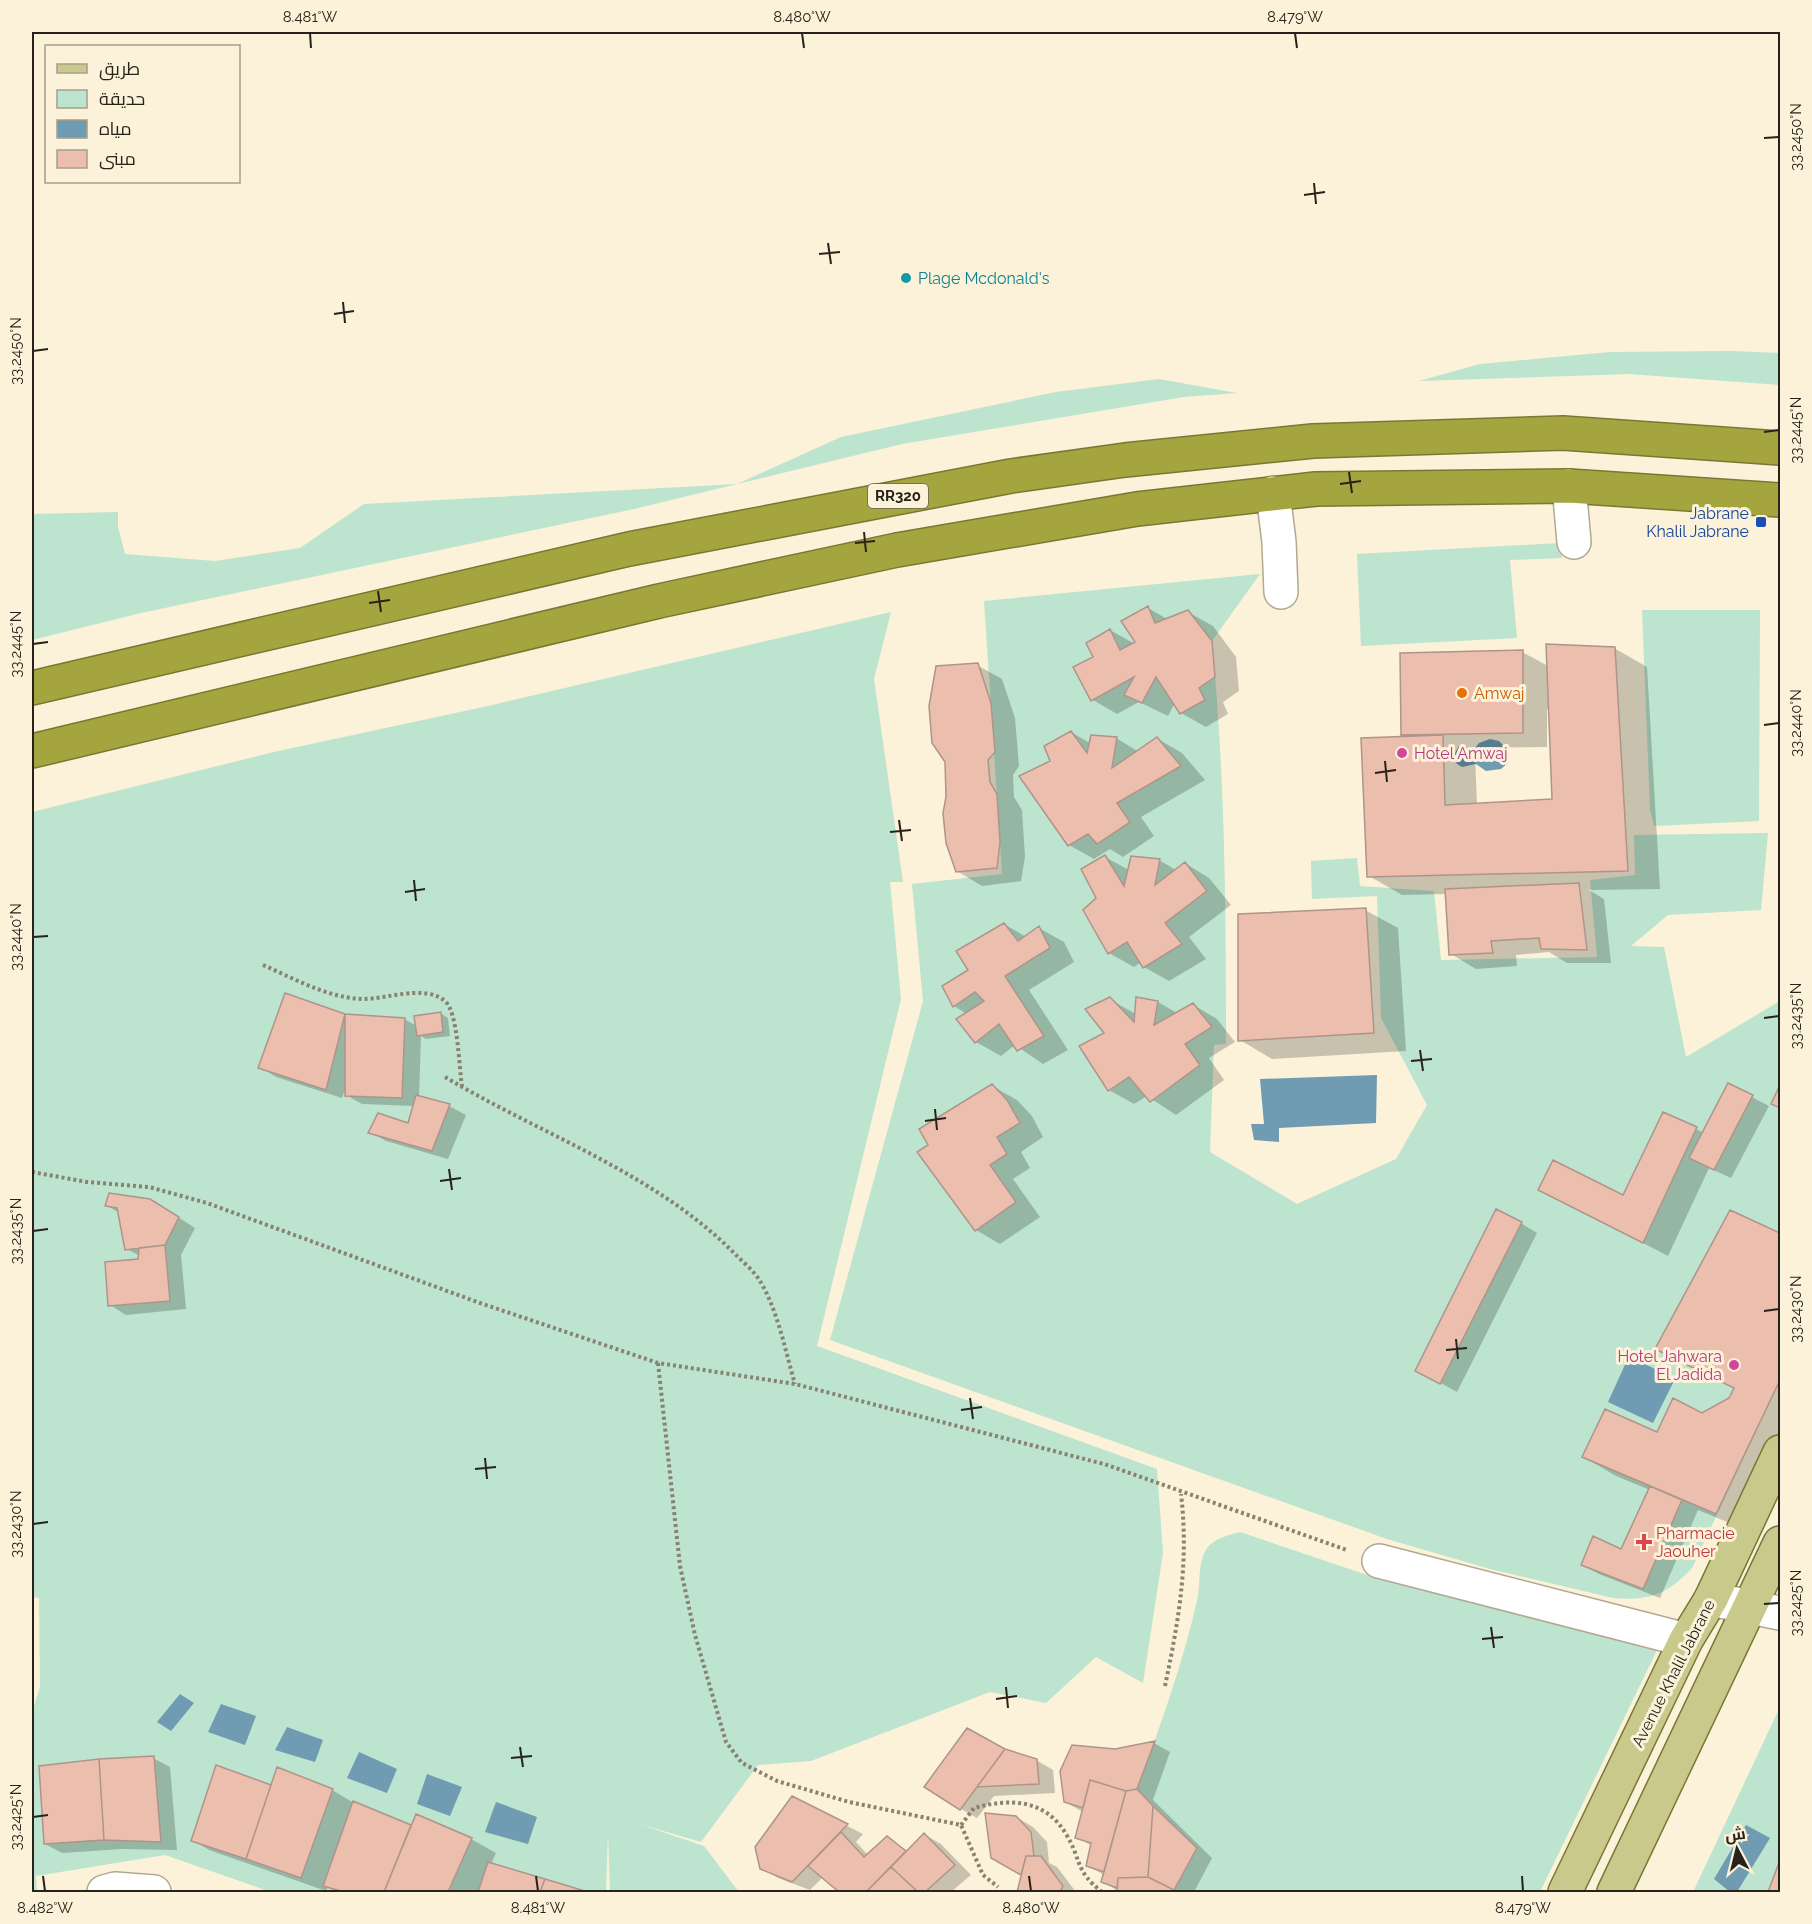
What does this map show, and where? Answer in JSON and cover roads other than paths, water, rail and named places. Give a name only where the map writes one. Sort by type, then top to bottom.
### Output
[{"type":"highway","name":"RR320","points":[[32,688],[629,549],[1011,476],[1114,462],[1302,442],[1563,433],[1780,448]]},
{"type":"highway","points":[[32,751],[659,601],[897,550],[1137,508],[1316,489],[1569,486],[1780,500]]},
{"type":"main road","name":"Avenue Khalil Jabrane","points":[[1564,1893],[1686,1640],[1711,1599],[1780,1452]]},
{"type":"main road","points":[[1614,1893],[1765,1610],[1780,1543]]},
{"type":"street","points":[[1569,486],[1574,542]]},
{"type":"street","points":[[1273,492],[1279,542],[1281,592]]},
{"type":"street","points":[[1379,1561],[1460,1572],[1686,1640]]},
{"type":"street","points":[[1711,1599],[1765,1610]]},
{"type":"street","points":[[104,1893],[115,1889],[154,1893]]},
{"type":"water","points":[[1490,739],[1499,741],[1508,750],[1508,763],[1501,769],[1486,771],[1476,764],[1462,767],[1457,764],[1453,756],[1459,746],[1475,748],[1479,743]]},
{"type":"water","points":[[1377,1075],[1376,1123],[1279,1128],[1279,1142],[1254,1140],[1251,1124],[1264,1124],[1260,1079]]},
{"type":"water","points":[[1629,1356],[1675,1379],[1653,1423],[1608,1402]]},
{"type":"water","points":[[180,1694],[194,1703],[171,1731],[157,1722]]},
{"type":"water","points":[[221,1704],[256,1716],[245,1745],[208,1732]]},
{"type":"water","points":[[287,1727],[323,1740],[315,1762],[275,1750]]},
{"type":"water","points":[[359,1752],[397,1769],[387,1793],[347,1778]]},
{"type":"water","points":[[427,1774],[462,1787],[450,1816],[417,1804]]},
{"type":"water","points":[[496,1802],[537,1817],[528,1844],[485,1832]]},
{"type":"water","points":[[1746,1825],[1770,1838],[1737,1892],[1730,1892],[1714,1879]]},
{"type":"place","name":"Plage Mcdonald's","points":[[906,278]]},
{"type":"place","name":"Jabrane Khalil Jabrane","points":[[1761,522]]},
{"type":"place","name":"Amwaj","points":[[1462,693]]},
{"type":"place","name":"Hotel Amwaj","points":[[1402,753]]},
{"type":"place","name":"Hotel Jahwara El Jadida","points":[[1734,1365]]},
{"type":"place","name":"Pharmacie Jaouher","points":[[1644,1542]]}]
